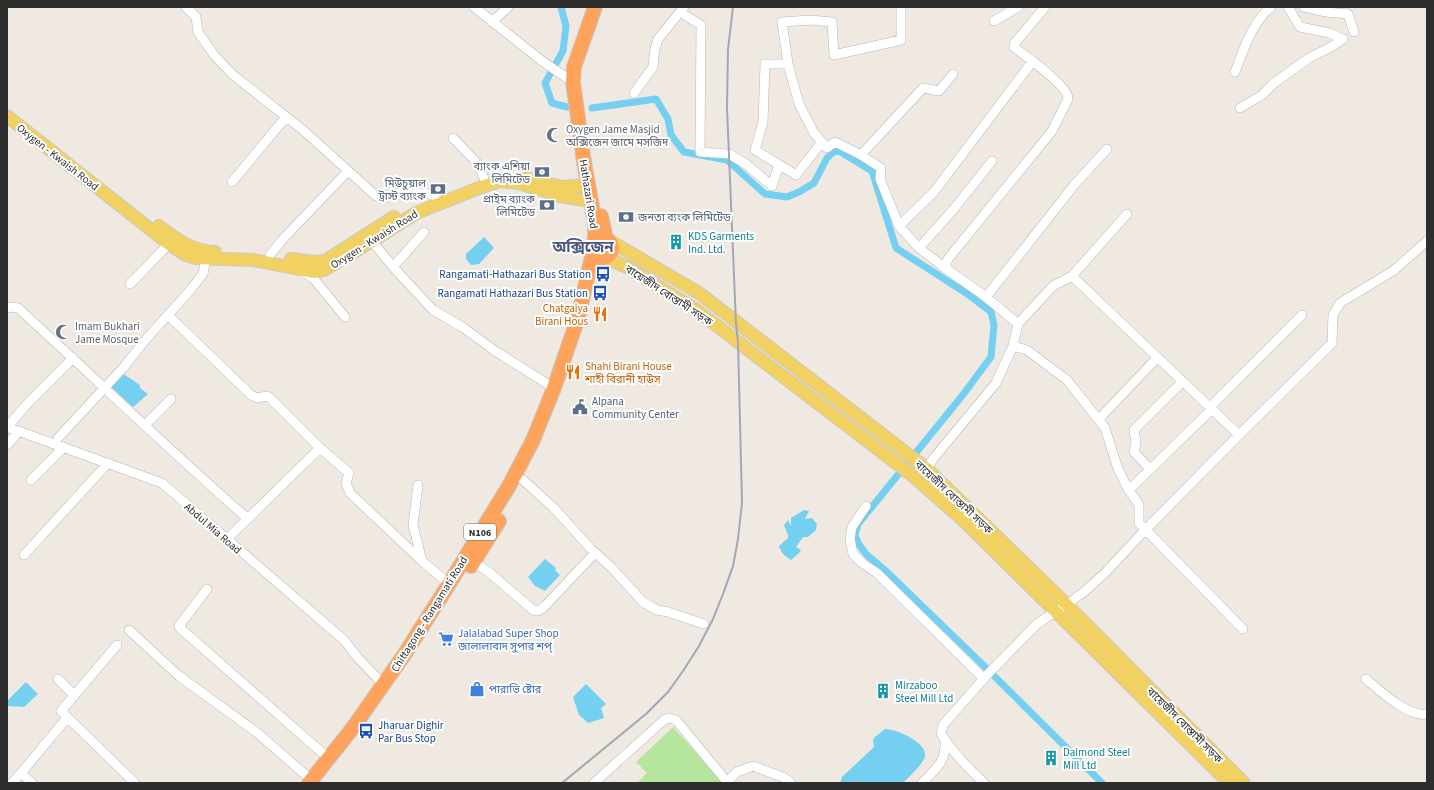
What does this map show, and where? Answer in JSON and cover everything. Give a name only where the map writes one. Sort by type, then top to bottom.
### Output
[{"type":"highway","name":"Hathazari Road","points":[[595,7],[574,68],[573,82],[584,162],[601,248]]},
{"type":"highway","name":"Hathazari Road","points":[[601,248],[584,119],[581,70],[603,7]]},
{"type":"highway","name":"Chittagong - Rangamati Road","points":[[314,782],[328,758],[352,729],[384,685],[449,584],[512,480],[533,440],[554,388],[601,248]]},
{"type":"highway","name":"Chittagong - Rangamati Road","points":[[314,782],[361,732],[394,687],[474,562],[523,480],[564,388],[588,311],[601,248]]},
{"type":"main road","name":"Oxygen - Kwaish Road","points":[[8,115],[73,161],[182,243],[206,252],[242,252],[320,262],[329,258],[410,207],[484,178],[504,174],[562,187],[588,185]]},
{"type":"main road","name":"Oxygen - Kwaish Road","points":[[8,115],[169,244],[186,255],[196,258],[253,260],[315,272],[324,270],[372,242],[416,213],[476,189],[501,181],[518,183],[560,196],[592,200]]},
{"type":"main road","name":"বায়েজীদ বোস্তামী সড়ক","points":[[601,248],[699,293],[925,467],[1229,783]]},
{"type":"main road","name":"বায়েজীদ বোস্তামী সড়ক","points":[[601,248],[627,267],[695,309],[913,476],[1061,609],[1244,783]]},
{"type":"street","points":[[186,7],[196,17],[198,32],[214,55],[233,75],[303,130],[376,196],[384,198],[402,192],[425,193],[435,196]]},
{"type":"street","points":[[474,7],[542,61],[573,82]]},
{"type":"street","points":[[492,22],[508,7]]},
{"type":"street","points":[[901,7],[901,40],[834,55],[832,22],[810,20],[782,22],[788,64],[798,104],[814,133],[827,148],[835,142],[861,155],[881,168],[880,179],[899,226],[919,248],[986,297],[1018,324]]},
{"type":"street","points":[[994,21],[1018,7]]},
{"type":"street","points":[[945,268],[948,259],[1052,131],[1068,99],[1068,95],[1061,85],[1014,47],[1014,45],[1045,7]]},
{"type":"street","points":[[1235,72],[1249,36],[1262,14],[1271,7]]},
{"type":"street","points":[[1240,108],[1262,95],[1274,84],[1309,58],[1343,39],[1329,33],[1300,27],[1288,7]]},
{"type":"street","points":[[1304,7],[1326,12],[1348,14],[1354,32]]},
{"type":"street","points":[[634,93],[653,67],[658,39],[682,10],[701,25],[700,152],[729,154],[746,164],[772,186],[779,165]]},
{"type":"street","points":[[899,226],[934,192],[1032,62]]},
{"type":"street","points":[[788,64],[766,64],[763,122],[755,150],[796,175],[822,142]]},
{"type":"street","points":[[861,155],[923,88],[939,90],[953,74]]},
{"type":"street","points":[[232,182],[286,117]]},
{"type":"street","points":[[453,138],[480,166],[484,178]]},
{"type":"street","points":[[986,297],[1075,184],[1107,149]]},
{"type":"street","points":[[919,248],[954,210],[992,161]]},
{"type":"street","points":[[270,255],[282,240],[348,171]]},
{"type":"street","points":[[925,467],[996,383],[1013,346],[1018,324],[1053,286],[1072,276],[1128,214]]},
{"type":"street","points":[[393,267],[424,232]]},
{"type":"street","points":[[984,783],[960,760],[945,741],[941,734],[943,725],[988,674],[1036,625],[1085,591],[1105,573],[1239,435],[1332,343],[1333,315],[1340,303],[1392,271],[1427,241]]},
{"type":"street","points":[[372,242],[433,310],[464,328],[495,351],[554,388]]},
{"type":"street","points":[[130,284],[169,244]]},
{"type":"street","points":[[58,438],[134,356],[137,349],[203,274],[206,259]]},
{"type":"street","points":[[299,268],[314,279],[345,317]]},
{"type":"street","points":[[1072,276],[1239,435]]},
{"type":"street","points":[[7,308],[18,308],[247,518]]},
{"type":"street","points":[[168,314],[251,395],[258,398],[267,396],[270,398],[320,448],[349,473],[346,483],[350,493],[449,584]]},
{"type":"street","points":[[1129,490],[1302,315]]},
{"type":"street","points":[[1013,346],[1027,350],[1067,380],[1099,419],[1105,428],[1118,469],[1139,505],[1139,522],[1243,629]]},
{"type":"street","points":[[7,427],[29,402],[73,358]]},
{"type":"street","points":[[1099,419],[1157,358]]},
{"type":"street","points":[[1150,469],[1134,452],[1136,443],[1134,430],[1182,382]]},
{"type":"street","points":[[145,425],[171,399]]},
{"type":"street","name":"Abdul Mia Road","points":[[7,427],[162,483],[344,640],[358,658],[384,685]]},
{"type":"street","points":[[7,445],[19,431]]},
{"type":"street","points":[[32,480],[64,447]]},
{"type":"street","points":[[227,539],[320,448]]},
{"type":"street","points":[[24,555],[108,463]]},
{"type":"street","points":[[523,480],[554,507],[595,553],[611,567],[643,602],[657,610],[668,612],[704,624]]},
{"type":"street","points":[[418,484],[413,525],[422,560]]},
{"type":"street","points":[[866,506],[852,526],[850,539],[853,554],[862,563],[877,573],[988,674]]},
{"type":"street","points":[[474,562],[490,573],[533,610],[538,611],[544,607],[595,553]]},
{"type":"street","points":[[207,589],[179,626],[180,628],[328,758]]},
{"type":"street","points":[[129,630],[179,676],[255,731],[314,782]]},
{"type":"street","points":[[117,645],[61,711],[135,783]]},
{"type":"street","points":[[58,679],[74,695]]},
{"type":"street","points":[[1366,680],[1405,709],[1423,715],[1427,714]]},
{"type":"street","points":[[12,783],[68,718]]},
{"type":"street","points":[[596,782],[664,720],[669,718],[676,720],[728,782],[737,772],[753,766],[785,778],[791,783]]},
{"type":"street","points":[[922,783],[942,762],[946,752],[945,741]]},
{"type":"street","points":[[21,772],[32,783]]},
{"type":"green space","points":[[673,727],[723,783],[637,783],[647,773],[636,762]]},
{"type":"water","points":[[484,237],[494,248],[479,264],[471,265],[466,259],[466,254]]},
{"type":"water","points":[[122,373],[140,385],[140,388],[148,394],[133,407],[110,386]]},
{"type":"water","points":[[804,510],[809,511],[805,519],[812,518],[817,524],[816,530],[808,537],[803,537],[796,547],[801,550],[791,560],[781,551],[779,546],[788,538],[784,525],[788,520],[791,526],[791,518]]},
{"type":"water","points":[[545,559],[556,568],[555,570],[560,575],[545,591],[535,586],[528,577]]},
{"type":"water","points":[[26,682],[38,694],[24,707],[8,706],[7,701]]},
{"type":"water","points":[[586,684],[606,704],[601,708],[604,718],[588,723],[579,715],[573,697]]},
{"type":"water","points":[[885,729],[896,731],[910,737],[921,746],[925,756],[919,766],[903,783],[840,783],[842,777],[874,747],[873,740]]},
{"type":"waterway","points":[[561,7],[566,26],[563,51],[545,83],[552,103],[567,107]]},
{"type":"waterway","points":[[592,108],[656,99],[668,119],[671,135],[684,152],[727,160],[765,194],[787,197],[799,192],[814,183],[827,158],[833,152],[839,151],[872,171],[896,248],[969,295],[991,312],[994,325],[991,357],[962,396],[858,524],[855,535],[858,543],[866,554],[888,573],[980,662],[1102,783]]},
{"type":"railway","points":[[562,783],[646,714],[668,692],[699,646],[713,619],[733,566],[742,503],[738,343],[727,108],[728,49],[733,7]]},
{"type":"place","name":"Oxygen Jame Masjid অক্সিজেন জামে মসজিদ","points":[[554,135]]},
{"type":"place","name":"ব্যাংক এশিয়া লিমিটেড","points":[[542,172]]},
{"type":"place","name":"মিউচুয়াল ট্রাস্ট ব্যাংক","points":[[438,189]]},
{"type":"place","name":"প্রাইম ব্যাংক লিমিটেড","points":[[547,205]]},
{"type":"place","name":"জনতা ব্যংক লিমিটেড","points":[[626,217]]},
{"type":"place","name":"KDS Garments Ind. Ltd.","points":[[676,242]]},
{"type":"place","name":"Rangamati-Hathazari Bus Station","points":[[603,274]]},
{"type":"place","name":"Rangamati Hathazari Bus Station","points":[[600,293]]},
{"type":"place","name":"Chatgaiya Birani Hous","points":[[600,314]]},
{"type":"place","name":"Imam Bukhari Jame Mosque","points":[[63,332]]},
{"type":"place","name":"Shahi Birani House শাহী বিরানী হাউস","points":[[573,372]]},
{"type":"place","name":"Alpana Community Center","points":[[580,407]]},
{"type":"place","name":"Jalalabad Super Shop জালালাবাদ সুপার শপ্","points":[[446,639]]},
{"type":"place","name":"পারাভি ষ্টোর","points":[[477,689]]},
{"type":"place","name":"Mirzaboo Steel Mill Ltd","points":[[883,691]]},
{"type":"place","name":"Jharuar Dighir Par Bus Stop","points":[[366,731]]},
{"type":"place","name":"Daimond Steel Mill Ltd","points":[[1051,758]]},
{"type":"district","name":"অক্সিজেন","points":[[583,247]]}]
